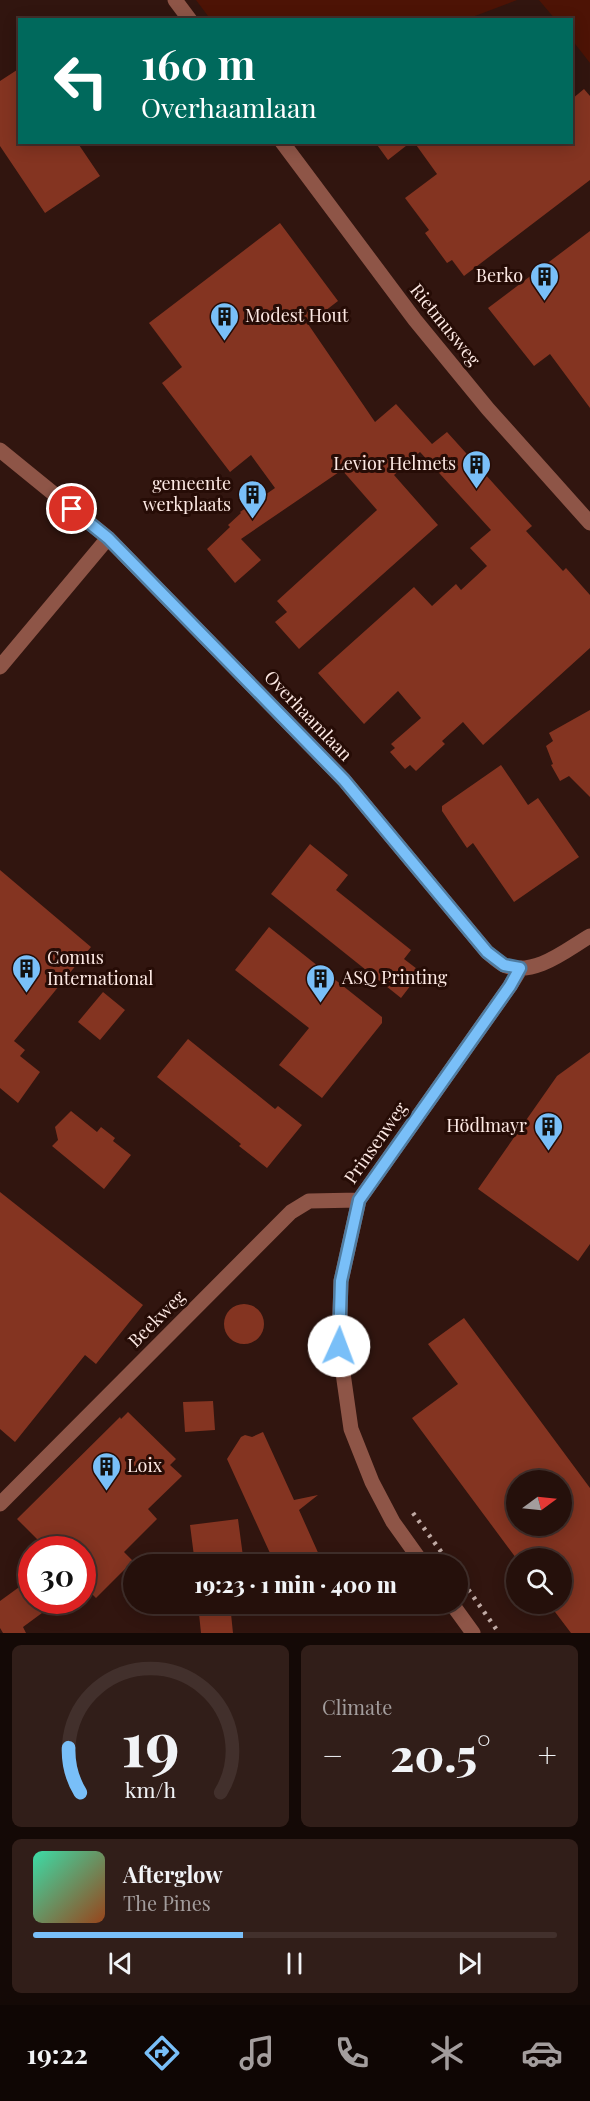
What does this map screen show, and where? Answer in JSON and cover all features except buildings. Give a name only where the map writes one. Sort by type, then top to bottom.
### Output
[{"type":"street","points":[[175,0],[188,18]]},
{"type":"street","name":"Rietmusweg","points":[[283,144],[415,320],[488,409],[590,523]]},
{"type":"street","name":"Overhaamlaan","points":[[0,450],[108,538],[344,780],[487,952],[504,965],[520,968]]},
{"type":"street","points":[[0,667],[108,538]]},
{"type":"street","points":[[520,968],[536,966],[590,936]]},
{"type":"street","name":"Prinsenweg","points":[[416,1554],[393,1522],[372,1482],[351,1429],[339,1346],[341,1281],[359,1200],[510,986],[520,968]]},
{"type":"street","name":"Beekweg","points":[[0,1504],[291,1212],[309,1201],[359,1200]]},
{"type":"street","points":[[459,1614],[473,1633]]},
{"type":"shaded area","points":[[196,0],[517,0],[470,18],[210,18]]},
{"type":"shaded area","points":[[539,0],[590,0],[590,63],[573,41],[573,18],[554,18]]},
{"type":"railway","points":[[413,1513],[443,1554]]},
{"type":"railway","points":[[468,1589],[499,1633]]},
{"type":"place","name":"Berko","points":[[544,302]]},
{"type":"place","name":"Modest Hout","points":[[224,342]]},
{"type":"place","name":"Levior Helmets","points":[[477,490]]},
{"type":"place","name":"gemeente werkplaats","points":[[252,520]]},
{"type":"place","name":"Comus International","points":[[26,994]]},
{"type":"place","name":"ASQ Printing","points":[[321,1004]]},
{"type":"place","name":"Hödlmayr","points":[[548,1152]]},
{"type":"place","name":"Loix","points":[[106,1492]]},
{"type":"route","points":[[72,509],[108,538],[344,780],[487,952],[504,965],[520,968],[510,986],[359,1200],[341,1281],[339,1346]]}]
